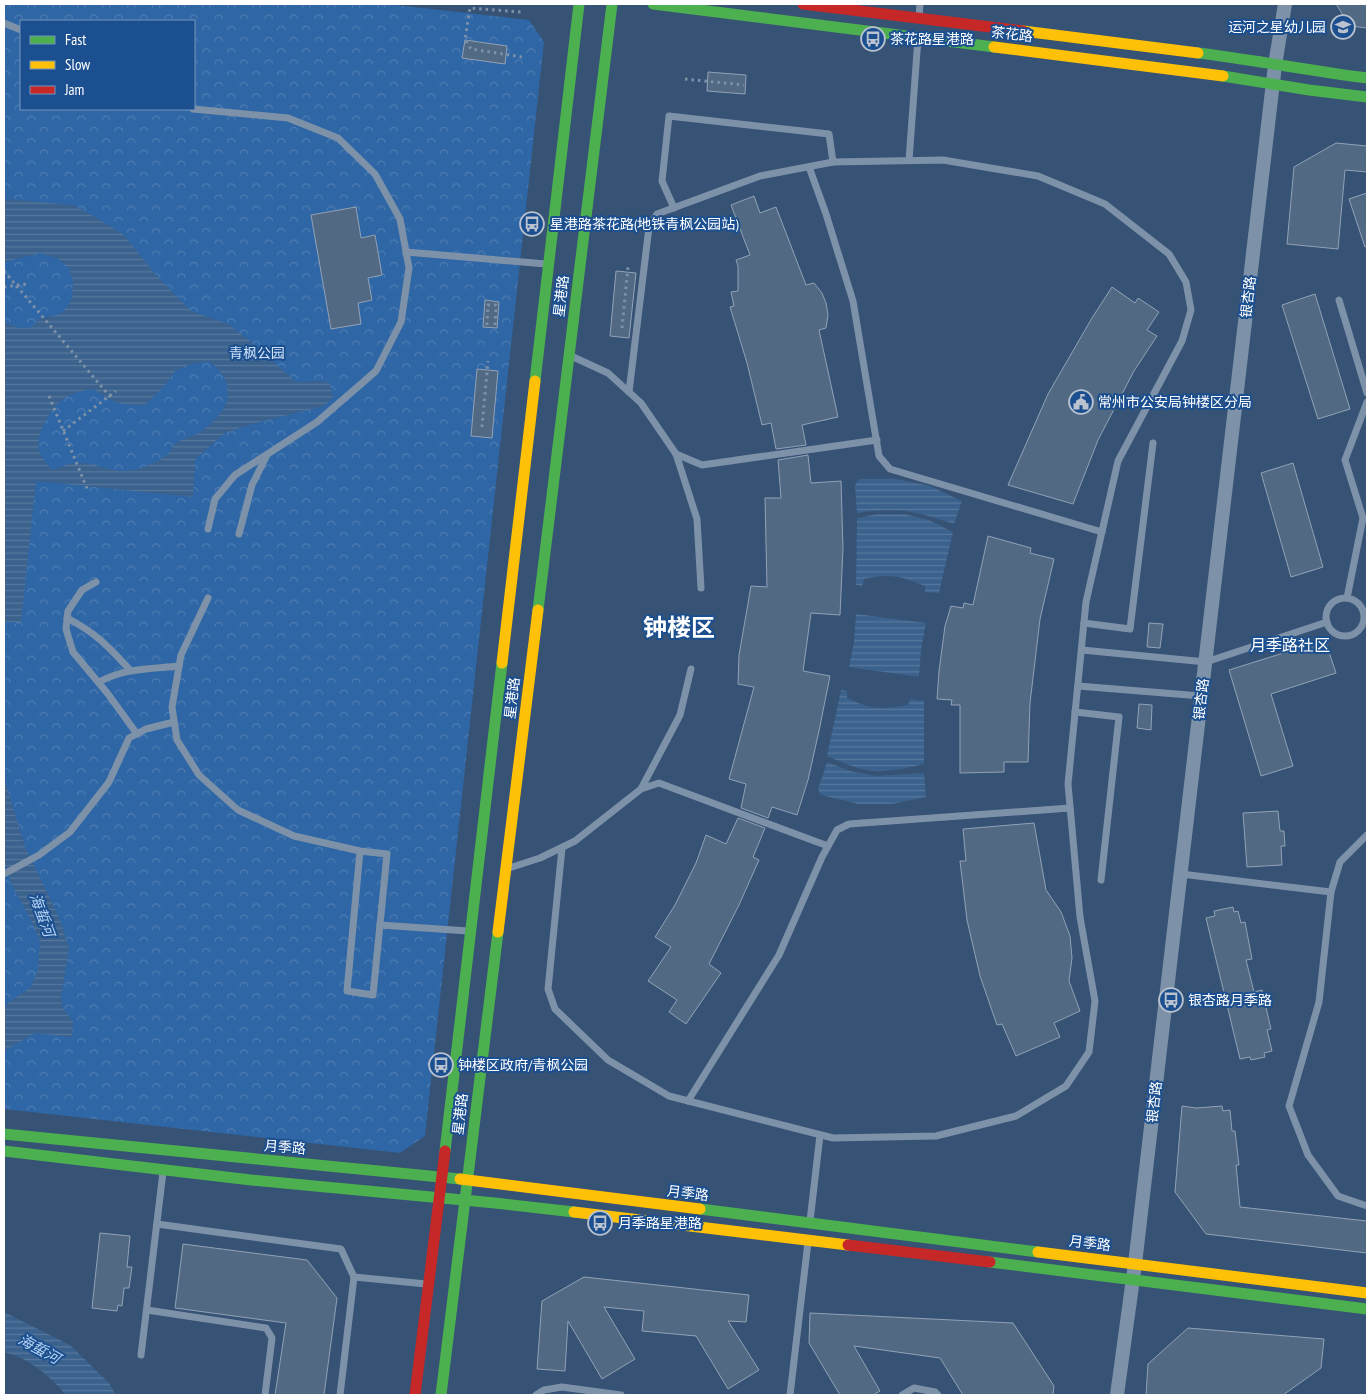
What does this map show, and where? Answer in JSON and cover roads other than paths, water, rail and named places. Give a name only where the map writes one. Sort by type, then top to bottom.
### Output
[{"type":"main road","name":"星港路","points":[[415,1395],[443,1177],[579,4]]},
{"type":"main road","name":"星港路","points":[[441,1395],[612,4]]},
{"type":"main road","name":"茶花路","points":[[653,4],[918,37],[1367,97]]},
{"type":"main road","name":"茶花路","points":[[803,4],[1240,58],[1367,78]]},
{"type":"main road","name":"月季路","points":[[4,1134],[443,1177],[1367,1293]]},
{"type":"main road","points":[[4,1151],[251,1180],[464,1199],[1367,1309]]},
{"type":"street","name":"银杏路","points":[[1117,1395],[1135,1264],[1275,65],[1286,4]]},
{"type":"lane","points":[[909,160],[920,4]]},
{"type":"lane","points":[[4,22],[20,30]]},
{"type":"lane","points":[[195,109],[288,118],[338,138],[375,174],[400,219],[409,268],[401,322],[376,371],[317,422],[235,475],[215,500],[208,530]]},
{"type":"lane","points":[[674,208],[662,181],[669,116],[829,134],[833,162]]},
{"type":"lane","points":[[562,848],[548,989],[555,1009],[608,1060],[668,1096],[833,1138],[936,1136],[1016,1116],[1066,1086],[1089,1052],[1095,1001],[1080,917],[1068,784],[1086,602],[1118,462],[1182,340],[1191,310],[1186,282],[1169,254],[1105,204],[1038,176],[943,160],[833,162],[760,176],[657,214],[649,227],[629,392]]},
{"type":"lane","points":[[809,167],[853,301],[879,456],[890,468],[1102,532]]},
{"type":"lane","points":[[406,252],[549,264]]},
{"type":"lane","points":[[1339,300],[1367,393]]},
{"type":"lane","points":[[569,355],[608,374],[641,402],[676,454],[697,519],[701,588]]},
{"type":"lane","points":[[1347,598],[1363,518],[1346,460],[1367,402]]},
{"type":"lane","points":[[676,454],[702,465],[877,440]]},
{"type":"lane","points":[[1084,623],[1130,629],[1153,443]]},
{"type":"lane","points":[[239,534],[252,485],[267,454]]},
{"type":"lane","points":[[96,582],[82,590],[68,611],[66,630],[73,652],[137,734]]},
{"type":"lane","points":[[208,598],[181,655],[172,707],[177,740],[199,775],[238,810],[294,836],[360,851],[387,854],[373,994],[347,991],[360,851]]},
{"type":"lane","points":[[1347,598],[1358,603],[1365,611],[1361,626],[1352,634],[1340,635],[1330,628],[1327,622],[1326,616],[1330,604],[1335,600],[1347,598]]},
{"type":"lane","points":[[67,618],[95,634],[107,644],[130,670]]},
{"type":"lane","points":[[1082,650],[1206,662],[1327,622]]},
{"type":"lane","points":[[98,682],[112,675],[130,670],[179,666]]},
{"type":"lane","points":[[641,789],[680,715],[691,669]]},
{"type":"lane","points":[[1078,686],[1202,696]]},
{"type":"lane","points":[[1076,712],[1119,716],[1101,880]]},
{"type":"lane","points":[[4,874],[40,855],[70,832],[109,782],[129,738],[146,729],[174,722]]},
{"type":"lane","points":[[506,869],[540,858],[575,841],[641,789],[659,783],[828,846]]},
{"type":"lane","points":[[688,1101],[779,955],[837,830],[849,824],[1070,808]]},
{"type":"lane","points":[[1367,836],[1340,862],[1331,892],[1319,1002],[1289,1106],[1308,1155],[1338,1196],[1367,1206]]},
{"type":"lane","points":[[1180,874],[1331,892]]},
{"type":"lane","points":[[380,925],[471,931]]},
{"type":"lane","points":[[790,1395],[820,1135]]},
{"type":"lane","points":[[142,1355],[164,1170]]},
{"type":"lane","points":[[157,1224],[340,1249],[354,1277],[340,1395]]},
{"type":"lane","points":[[354,1277],[429,1284]]},
{"type":"lane","points":[[147,1310],[266,1328],[272,1338],[265,1395]]},
{"type":"lane","points":[[536,1395],[544,1390],[562,1387],[621,1395]]},
{"type":"lane","points":[[902,1395],[914,1388],[935,1392],[938,1395]]},
{"type":"water","points":[[4,199],[74,205],[124,235],[154,273],[191,311],[228,324],[296,382],[329,382],[333,397],[324,406],[252,424],[225,433],[195,459],[193,497],[36,481],[21,622],[4,622],[4,320],[13,326],[28,328],[32,327],[40,318],[58,315],[66,309],[72,298],[73,281],[69,268],[57,258],[40,253],[4,262]],"holes":[[[209,361],[219,370],[228,388],[228,397],[219,415],[202,431],[178,442],[168,454],[152,464],[127,471],[78,463],[52,470],[40,453],[39,437],[45,422],[58,403],[70,395],[93,389],[117,402],[129,405],[145,405],[166,384],[176,370],[188,365]]]},
{"type":"water","points":[[859,479],[896,479],[930,486],[962,501],[954,524],[906,511],[884,510],[857,513],[855,485]]},
{"type":"water","points":[[878,514],[904,514],[929,520],[953,532],[939,593],[925,592],[925,586],[895,576],[864,579],[862,586],[856,585],[857,518]]},
{"type":"water","points":[[856,614],[926,623],[919,677],[849,667],[854,642]]},
{"type":"water","points":[[841,690],[847,691],[847,698],[863,705],[877,708],[908,705],[910,699],[924,701],[924,764],[891,770],[872,771],[855,767],[827,756]]},
{"type":"water","points":[[827,762],[850,771],[876,776],[924,773],[926,797],[892,804],[858,804],[821,795],[818,789]]},
{"type":"water","name":"海蜇河","points":[[4,768],[5,781],[25,847],[60,919],[69,948],[61,997],[63,1009],[73,1021],[72,1037],[35,1033],[4,1051],[4,1006],[31,987],[38,969],[40,940],[13,887],[4,862]]},
{"type":"water","name":"海蜇河","points":[[4,1312],[70,1345],[109,1383],[116,1395],[66,1395],[53,1381],[31,1363],[4,1352]]},
{"type":"place","name":"运河之星幼儿园","points":[[1343,27]]},
{"type":"place","name":"茶花路星港路","points":[[873,39]]},
{"type":"place","name":"星港路茶花路(地铁青枫公园站)","points":[[532,224]]},
{"type":"place","name":"常州市公安局钟楼区分局","points":[[1081,402]]},
{"type":"place","name":"银杏路月季路","points":[[1171,1000]]},
{"type":"place","name":"钟楼区政府/青枫公园","points":[[441,1065]]},
{"type":"place","name":"月季路星港路","points":[[600,1223]]},
{"type":"district","name":"钟楼区","points":[[679,628]]},
{"type":"district","name":"月季路社区","points":[[1290,645]]},
{"type":"park label","name":"青枫公园","points":[[257,353]]}]
